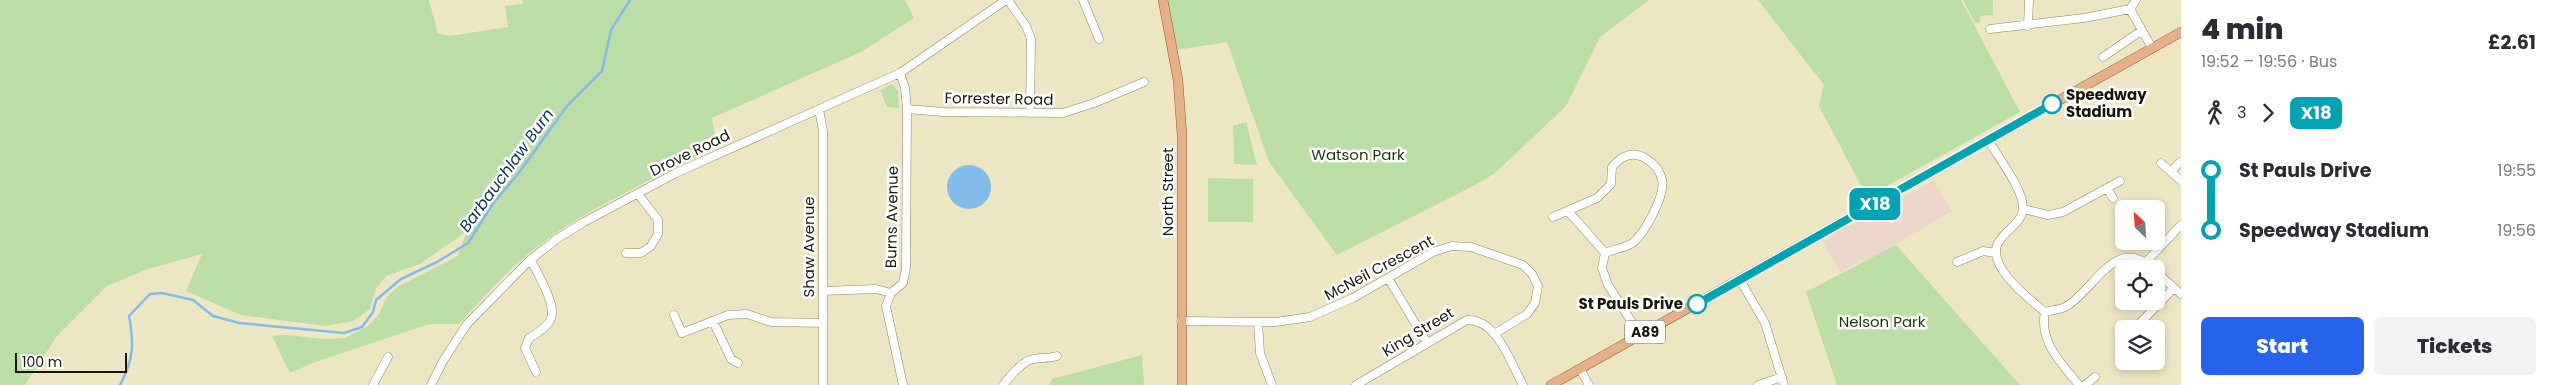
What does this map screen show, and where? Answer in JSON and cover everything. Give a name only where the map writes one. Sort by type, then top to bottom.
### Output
[{"type":"main road","name":"North Street","points":[[1163,0],[1178,80],[1182,135],[1182,385]]},
{"type":"main road","name":"A89","points":[[1551,385],[2181,32]]},
{"type":"street","name":"Drove Road","points":[[431,385],[443,361],[467,324],[530,260],[584,222],[676,173],[900,73],[1007,0]]},
{"type":"street","points":[[1007,0],[1026,26],[1031,39],[1030,113]]},
{"type":"street","points":[[1083,0],[1099,40]]},
{"type":"street","points":[[2028,26],[2029,0]]},
{"type":"street","points":[[1990,29],[2028,26],[2130,9],[2136,0]]},
{"type":"street","points":[[2130,9],[2141,32],[2152,48]]},
{"type":"street","points":[[2103,57],[2141,32]]},
{"type":"street","name":"Burns Avenue","points":[[900,73],[905,88],[907,110],[906,268],[903,284],[891,293],[886,306],[903,385]]},
{"type":"street","name":"Forrester Road","points":[[907,110],[1062,113],[1094,103],[1144,82]]},
{"type":"street","name":"Shaw Avenue","points":[[819,109],[822,131],[822,385]]},
{"type":"street","points":[[1988,140],[2018,191],[2023,210],[2017,222],[1999,241],[1996,253],[2001,269],[2028,298],[2046,312]]},
{"type":"street","points":[[1553,217],[1597,198],[1611,184],[1612,167],[1624,156],[1639,154],[1653,163],[1662,179],[1662,194],[1642,232],[1630,244],[1604,252]]},
{"type":"street","points":[[2171,172],[2180,162]]},
{"type":"street","points":[[2161,163],[2181,181]]},
{"type":"street","points":[[2023,210],[2048,215],[2062,212],[2120,181]]},
{"type":"street","points":[[2107,188],[2112,198]]},
{"type":"street","points":[[626,253],[641,253],[651,246],[658,234],[658,220],[638,194]]},
{"type":"street","points":[[1568,211],[1604,252],[1602,268],[1608,285],[1640,335]]},
{"type":"street","points":[[2148,260],[2181,225]]},
{"type":"street","name":"McNeil Crescent","points":[[1181,321],[1292,321],[1323,313],[1433,252],[1452,246],[1481,249],[1523,265],[1532,274],[1538,286],[1534,303],[1527,314],[1494,334]]},
{"type":"street","points":[[1957,262],[1983,251],[1996,253]]},
{"type":"street","points":[[2118,260],[2133,257],[2141,260]]},
{"type":"street","points":[[530,260],[554,307],[552,317],[545,328],[529,338],[525,348],[536,372]]},
{"type":"street","points":[[2046,312],[2065,307],[2115,262]]},
{"type":"street","points":[[1388,278],[1427,343]]},
{"type":"street","points":[[1740,280],[1765,323],[1783,381],[1758,385]]},
{"type":"street","points":[[2165,280],[2181,294]]},
{"type":"street","points":[[2144,320],[2174,288]]},
{"type":"street","points":[[822,291],[876,289],[891,293]]},
{"type":"street","points":[[2046,312],[2043,326],[2047,341],[2079,385]]},
{"type":"street","points":[[674,315],[682,333],[728,315],[747,314],[771,322],[822,322]]},
{"type":"street","name":"King Street","points":[[1356,385],[1467,320],[1476,319],[1485,323],[1494,334],[1523,385]]},
{"type":"street","points":[[713,321],[731,360],[738,363]]},
{"type":"street","points":[[1258,322],[1260,354],[1272,385]]},
{"type":"street","points":[[1003,385],[1017,369],[1030,360],[1048,359],[1057,356]]},
{"type":"street","points":[[373,385],[388,358]]},
{"type":"street","points":[[1580,369],[1589,385]]},
{"type":"street","points":[[2084,385],[2095,377]]},
{"type":"shaded area","points":[[1933,181],[1952,211],[1869,260],[1865,259],[1840,272],[1822,240]]},
{"type":"green space","points":[[0,0],[429,0],[438,33],[450,36],[508,27],[505,6],[522,4],[523,0],[905,0],[914,18],[861,52],[712,118],[717,146],[598,207],[553,235],[512,268],[459,324],[429,324],[315,362],[290,373],[272,336],[286,335],[325,339],[345,338],[368,326],[379,314],[387,297],[399,286],[458,256],[467,231],[420,264],[386,276],[376,288],[370,309],[353,321],[326,326],[241,315],[186,291],[202,254],[148,269],[107,286],[57,336],[25,385],[0,385]]},
{"type":"green space","name":"Watson Park","points":[[1166,0],[1649,0],[1600,37],[1566,106],[1495,173],[1479,183],[1337,255],[1269,162],[1227,42],[1176,50]]},
{"type":"green space","points":[[1758,0],[1961,0],[2020,112],[1867,197],[1819,106],[1824,85]]},
{"type":"green space","points":[[1963,0],[1993,0],[1993,15],[1980,16],[1980,22],[1975,23]]},
{"type":"green space","points":[[892,84],[898,91],[899,108],[887,107],[880,90]]},
{"type":"green space","points":[[1246,122],[1257,165],[1234,164],[1233,126]]},
{"type":"green space","points":[[1208,178],[1253,179],[1253,222],[1208,222]]},
{"type":"green space","name":"Nelson Park","points":[[1896,245],[2020,385],[1837,385],[1806,292]]},
{"type":"green space","points":[[1142,355],[1144,385],[1049,385],[1052,379]]},
{"type":"water","points":[[969,165],[981,169],[987,175],[991,187],[987,199],[981,205],[969,209],[957,205],[951,199],[947,187],[951,175],[957,169]]},
{"type":"waterway","name":"Barbauchlaw Burn","points":[[120,385],[125,376],[132,351],[129,316],[150,294],[162,293],[193,300],[213,316],[239,323],[344,333],[362,327],[373,312],[376,300],[401,279],[437,262],[468,243],[494,202],[518,174],[567,106],[602,71],[611,30],[630,0]]},
{"type":"bus line","name":"X18","points":[[1697,304],[2052,104]]},
{"type":"place","name":"Speedway Stadium","points":[[2052,104]]},
{"type":"place","name":"St Pauls Drive","points":[[1697,304]]}]
